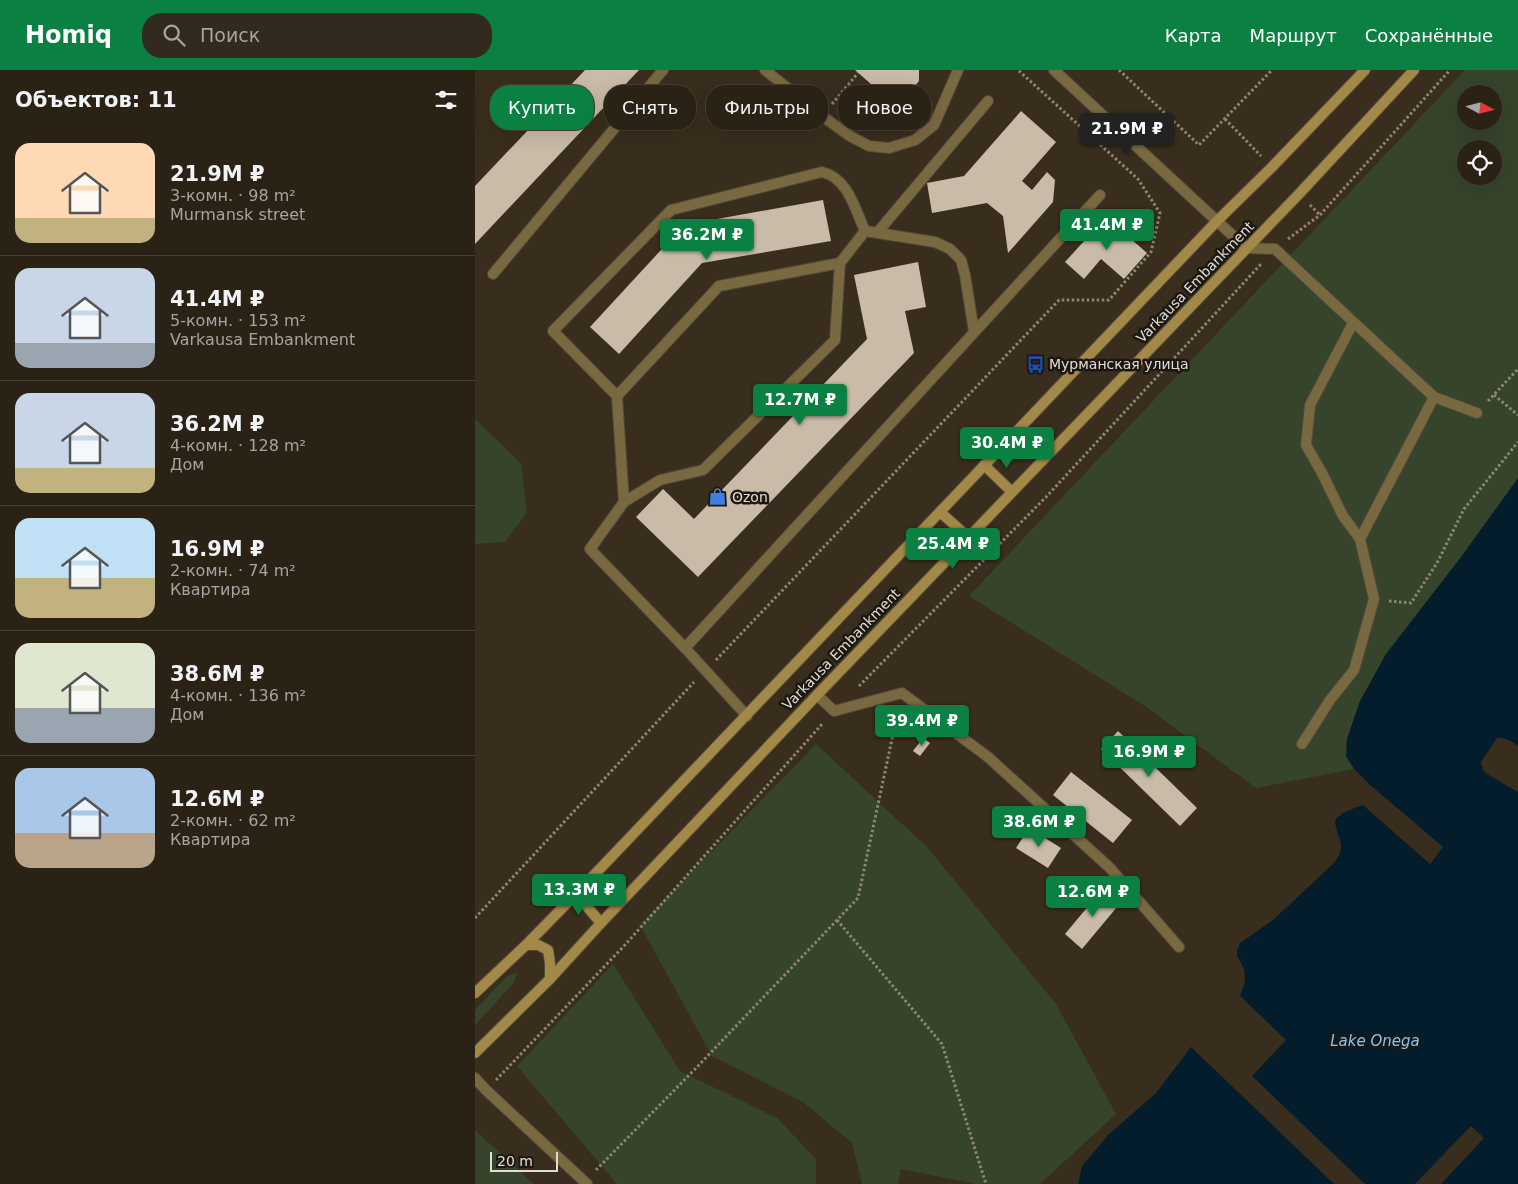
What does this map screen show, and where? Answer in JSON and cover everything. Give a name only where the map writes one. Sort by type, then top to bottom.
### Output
[{"type":"main road","name":"Varkausa Embankment","points":[[475,993],[576,894],[1217,221],[1365,70]]},
{"type":"main road","name":"Varkausa Embankment","points":[[475,1053],[549,979],[817,695],[1247,248],[1414,70]]},
{"type":"main road","points":[[984,465],[1011,492]]},
{"type":"main road","points":[[941,512],[968,537]]},
{"type":"main road","points":[[576,894],[601,922]]},
{"type":"main road","points":[[526,945],[538,945],[548,950],[550,963],[549,979]]},
{"type":"street","points":[[493,274],[663,70]]},
{"type":"street","points":[[765,70],[784,85]]},
{"type":"street","points":[[828,120],[850,136],[869,146],[889,148],[915,140],[934,125],[958,70]]},
{"type":"street","points":[[1054,70],[1247,248],[1275,249],[1434,398],[1477,413]]},
{"type":"street","points":[[877,233],[988,101]]},
{"type":"street","points":[[624,502],[617,396],[553,331],[671,210],[822,172],[830,174],[837,179],[849,194],[865,231]]},
{"type":"street","points":[[685,648],[1100,195]]},
{"type":"street","points":[[747,716],[590,549],[624,502],[660,480],[703,470],[835,340],[840,263],[865,231]]},
{"type":"street","points":[[865,231],[935,242],[950,249],[961,260],[974,332]]},
{"type":"street","points":[[617,396],[719,286],[840,263]]},
{"type":"street","points":[[1302,744],[1330,700],[1355,670],[1374,599],[1360,539],[1343,516],[1307,446],[1310,404],[1353,323]]},
{"type":"street","points":[[1360,539],[1434,398]]},
{"type":"street","points":[[817,695],[835,711],[902,694],[988,758],[1109,867],[1179,947]]},
{"type":"street","points":[[475,1078],[585,1183]]},
{"type":"path","points":[[475,918],[705,670],[1059,300],[1109,300],[1151,252],[1161,213],[1138,179],[1018,70]]},
{"type":"path","points":[[1119,70],[1199,145],[1272,70]]},
{"type":"path","points":[[855,690],[1047,496],[1275,249],[1320,215],[1450,70]]},
{"type":"path","points":[[828,109],[858,73]]},
{"type":"path","points":[[1477,413],[1518,369]]},
{"type":"path","points":[[1494,395],[1518,415]]},
{"type":"path","points":[[1374,599],[1411,602],[1437,563],[1464,509],[1518,442]]},
{"type":"path","points":[[585,1183],[858,898],[902,694]]},
{"type":"path","points":[[486,1090],[624,946],[835,711]]},
{"type":"path","points":[[837,920],[943,1044],[986,1184]]},
{"type":"green space","points":[[1465,70],[1518,70],[1518,478],[1360,701],[1347,739],[1346,755],[1354,769],[1256,788],[1145,706],[969,596]]},
{"type":"green space","points":[[475,419],[521,463],[527,513],[505,542],[475,544]]},
{"type":"green space","points":[[816,744],[928,848],[1056,1004],[1116,1114],[1040,1184],[976,1184],[901,1169],[898,1184],[862,1184],[852,1143],[803,1102],[712,1056],[640,925]]},
{"type":"green space","points":[[613,964],[680,1071],[777,1118],[816,1159],[816,1184],[617,1184],[517,1066]]},
{"type":"green space","points":[[517,973],[513,984],[475,1025],[475,1010],[507,976]]},
{"type":"green space","points":[[475,1130],[534,1184],[475,1184]]},
{"type":"water","name":"Lake Onega","points":[[1518,478],[1518,746],[1505,739],[1497,738],[1481,762],[1483,770],[1487,774],[1518,792],[1518,1184],[1078,1184],[1082,1166],[1109,1134],[1156,1093],[1191,1047],[1240,996],[1245,981],[1244,969],[1237,956],[1240,943],[1273,920],[1335,862],[1341,850],[1341,845],[1335,820],[1344,812],[1363,805],[1370,794],[1370,785],[1354,769],[1346,756],[1347,739],[1360,701],[1386,654],[1461,557]]},
{"type":"pier","points":[[1370,785],[1443,847],[1430,864],[1363,805],[1370,794]]},
{"type":"pier","points":[[1240,996],[1286,1040],[1252,1076],[1365,1184],[1334,1184],[1191,1047]]},
{"type":"pier","points":[[1471,1126],[1484,1138],[1441,1184],[1415,1184]]},
{"type":"building","points":[[585,70],[639,70],[625,85],[604,85],[604,107],[594,118],[594,85],[571,85]]},
{"type":"building","points":[[855,70],[919,70],[919,81],[916,85],[872,85]]},
{"type":"building","points":[[1021,111],[1056,142],[1022,181],[1032,190],[1047,172],[1055,180],[1053,202],[1008,253],[1003,216],[987,203],[932,213],[927,183],[964,176]]},
{"type":"building","points":[[528,130],[582,130],[475,244],[475,186]]},
{"type":"building","points":[[823,200],[831,241],[702,263],[619,354],[590,327],[684,225]]},
{"type":"building","points":[[1106,217],[1147,253],[1124,279],[1101,259],[1084,279],[1065,262]]},
{"type":"building","points":[[918,262],[926,307],[905,311],[914,353],[698,577],[636,517],[663,489],[694,519],[867,339],[854,275]]},
{"type":"building","points":[[1118,731],[1197,808],[1180,826],[1101,749]]},
{"type":"building","points":[[923,738],[930,743],[920,756],[913,751]]},
{"type":"building","points":[[1071,772],[1132,820],[1113,843],[1053,795]]},
{"type":"building","points":[[1029,828],[1061,848],[1048,868],[1016,848]]},
{"type":"building","points":[[1105,886],[1122,901],[1082,949],[1065,934]]},
{"type":"place","name":"Мурманская улица","points":[[1035,364]]},
{"type":"place","name":"Ozon","points":[[718,497]]}]
